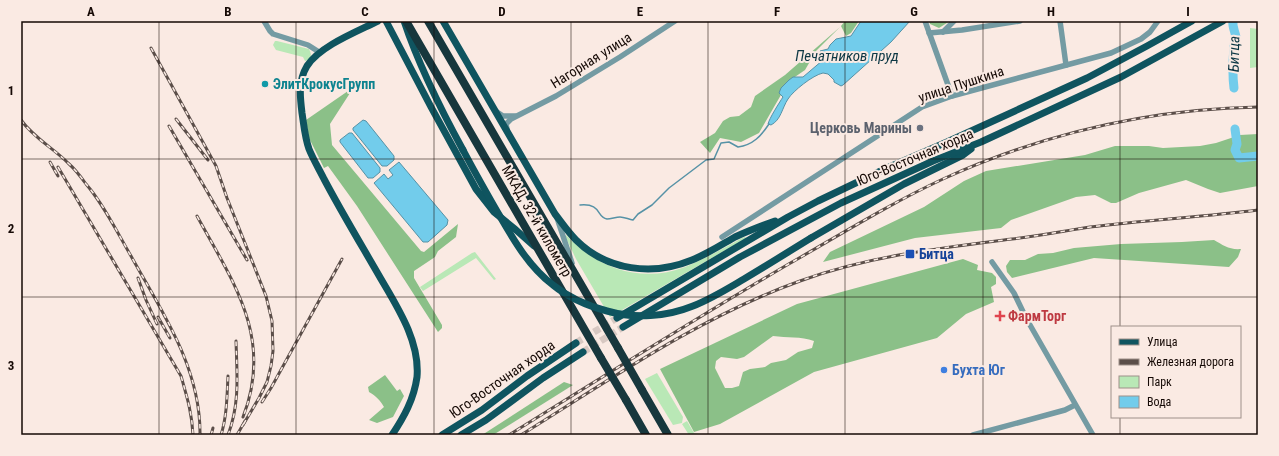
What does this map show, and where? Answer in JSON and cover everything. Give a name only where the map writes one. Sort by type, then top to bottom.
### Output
[{"type":"highway","name":"МКАД, 32-й километр","points":[[405,21],[646,435]]},
{"type":"highway","name":"МКАД, 32-й километр","points":[[428,21],[668,435]]},
{"type":"main road","points":[[378,21],[319,52],[303,73],[300,93],[306,138],[310,150],[333,196],[394,301],[412,339],[416,356],[417,376],[414,394],[407,411],[392,435]]},
{"type":"main road","points":[[386,21],[476,189],[494,212],[525,237],[543,256]]},
{"type":"main road","points":[[405,21],[416,56],[425,76],[463,150],[511,235],[525,256],[540,274],[553,286],[590,306],[611,312],[632,316],[652,316],[692,307],[726,290],[904,184],[963,155],[981,142]]},
{"type":"main road","points":[[443,21],[556,214],[576,241],[595,255],[620,266],[640,270],[658,269],[685,263],[702,256],[753,229],[788,216]]},
{"type":"main road","name":"Юго-Восточная хорда","points":[[623,327],[740,257],[841,203],[908,172],[981,142],[1121,77],[1223,21]]},
{"type":"main road","name":"Юго-Восточная хорда","points":[[617,318],[788,216],[886,168],[1087,78],[1190,22]]},
{"type":"main road","name":"Юго-Восточная хорда","points":[[442,435],[482,410],[527,376],[576,343]]},
{"type":"main road","name":"Юго-Восточная хорда","points":[[461,435],[495,414],[543,378],[583,352]]},
{"type":"street","points":[[264,21],[273,34],[308,45],[319,52]]},
{"type":"street","name":"Нагорная улица","points":[[517,115],[556,96],[675,21]]},
{"type":"street","points":[[924,21],[952,96]]},
{"type":"street","points":[[943,32],[954,21]]},
{"type":"street","points":[[929,33],[962,30],[1020,21]]},
{"type":"street","points":[[1060,21],[1066,65]]},
{"type":"street","name":"улица Пушкина","points":[[722,237],[922,107],[952,96],[1111,53],[1141,39],[1150,32],[1158,21]]},
{"type":"street","points":[[496,111],[503,116],[517,115]]},
{"type":"street","points":[[507,130],[507,123],[517,115]]},
{"type":"street","points":[[556,214],[578,281]]},
{"type":"street","points":[[992,262],[1014,294],[1026,318],[1093,435]]},
{"type":"street","points":[[973,435],[1065,410],[1075,405]]},
{"type":"green space","points":[[845,21],[859,21],[851,33],[846,36],[841,26]]},
{"type":"green space","points":[[929,21],[950,21],[939,28],[930,24]]},
{"type":"green space","points":[[840,27],[816,51],[805,70],[789,81],[759,133],[741,142],[720,138],[710,153],[700,142],[715,133],[723,121],[730,117],[739,116],[751,107],[755,96],[785,75]]},
{"type":"green space","points":[[1250,28],[1258,29],[1258,67],[1250,68]]},
{"type":"green space","points":[[275,41],[309,49],[311,54],[310,59],[305,61],[303,57],[276,50],[273,45]]},
{"type":"green space","points":[[348,91],[350,93],[330,124],[332,145],[421,251],[424,252],[458,224],[456,237],[438,251],[435,257],[414,271],[414,278],[442,325],[442,328],[438,332],[357,206],[328,166],[324,168],[309,138],[306,120]]},
{"type":"green space","points":[[1258,134],[1258,186],[1220,193],[1186,180],[1139,193],[1116,203],[1111,203],[1095,195],[1076,197],[1011,220],[1001,228],[915,238],[823,262],[830,252],[924,207],[964,181],[986,171],[1085,155],[1115,146],[1149,146],[1163,148],[1200,146],[1216,143],[1240,135]]},
{"type":"green space","points":[[566,235],[578,247],[606,264],[621,270],[652,274],[669,272],[685,267],[742,238],[746,238],[610,317],[576,259],[565,236]]},
{"type":"green space","points":[[1214,240],[1230,248],[1241,249],[1238,257],[1229,267],[1094,258],[1012,278],[1007,272],[1006,266],[1010,260],[1025,260],[1038,254],[1053,253],[1074,248],[1121,244]]},
{"type":"green space","points":[[475,252],[496,279],[494,280],[476,258],[423,291],[420,287],[472,253]]},
{"type":"green space","points":[[963,259],[978,265],[977,270],[992,273],[996,277],[996,284],[991,287],[994,302],[966,314],[937,338],[814,372],[720,424],[694,432],[660,369],[797,304]],"holes":[[[773,336],[809,339],[814,341],[812,348],[798,352],[786,360],[743,372],[739,386],[725,388],[715,368],[716,361],[721,357],[737,359],[744,357]]]},
{"type":"green space","points":[[657,373],[683,417],[682,423],[673,425],[645,379]]},
{"type":"green space","points":[[385,375],[397,391],[400,389],[404,396],[393,417],[377,423],[369,420],[384,407],[378,398],[369,392],[368,387]]},
{"type":"green space","points":[[564,382],[573,385],[493,435],[482,435]]},
{"type":"green space","points":[[687,421],[694,433],[704,435],[689,435],[682,424]]},
{"type":"water","name":"Печатников пруд","points":[[861,21],[910,21],[891,42],[843,85],[841,86],[834,82],[828,74],[819,74],[794,92],[786,102],[777,120],[771,125],[768,124],[783,97],[779,93],[781,88],[793,77],[803,77],[823,60],[823,55],[820,51],[828,49],[836,39],[851,36]]},
{"type":"water","points":[[363,120],[366,121],[394,156],[394,160],[387,166],[382,166],[353,130],[353,128]]},
{"type":"water","points":[[349,133],[352,133],[380,168],[380,172],[373,178],[368,178],[340,142],[340,140]]},
{"type":"water","points":[[399,162],[448,220],[447,225],[428,242],[423,242],[374,183],[384,174],[388,179],[393,175],[389,170]]},
{"type":"waterway","name":"Битца","points":[[1233,21],[1236,37],[1233,61],[1234,88]]},
{"type":"waterway","points":[[580,205],[592,206],[598,210],[601,216],[607,219],[623,217],[633,220],[638,214],[652,205],[669,188],[706,160],[714,159],[721,143],[729,142],[738,147],[743,146],[760,136],[769,124]]},
{"type":"waterway","name":"Битца","points":[[1235,129],[1237,144],[1235,150],[1239,158],[1258,156]]},
{"type":"tunnel","points":[[576,343],[617,318]]},
{"type":"tunnel","points":[[583,352],[623,327]]},
{"type":"railway","points":[[151,48],[216,166],[227,198],[266,296],[272,321],[273,351],[271,366],[267,382],[243,425]]},
{"type":"railway","points":[[509,435],[787,265],[883,210],[943,179],[1019,149],[1097,127],[1177,113],[1258,107]]},
{"type":"railway","points":[[176,119],[208,160]]},
{"type":"railway","points":[[21,120],[38,138],[75,170],[93,192],[115,228],[178,341],[194,387],[199,410],[200,435]]},
{"type":"railway","points":[[169,126],[247,260]]},
{"type":"railway","points":[[50,162],[58,176]]},
{"type":"railway","points":[[58,167],[181,376],[190,412],[193,435]]},
{"type":"railway","points":[[521,435],[657,350],[727,312],[800,281],[826,272],[904,254],[1090,227],[1258,210]]},
{"type":"railway","points":[[197,216],[236,288],[252,336],[254,362],[251,388],[243,417]]},
{"type":"railway","points":[[262,402],[342,259]]},
{"type":"railway","points":[[138,278],[157,324]]},
{"type":"railway","points":[[158,317],[170,338]]},
{"type":"railway","points":[[228,435],[232,423],[237,389],[236,341]]},
{"type":"railway","points":[[221,435],[226,413],[228,376]]},
{"type":"railway","points":[[237,435],[245,421]]},
{"type":"railway","points":[[211,435],[213,428]]},
{"type":"place","name":"ЭлитКрокусГрупп","points":[[265,84]]},
{"type":"place","name":"Церковь Марины","points":[[920,128]]},
{"type":"place","name":"Битца","points":[[910,254]]},
{"type":"place","name":"ФармТорг","points":[[1000,316]]},
{"type":"place","name":"Бухта Юг","points":[[944,370]]}]
